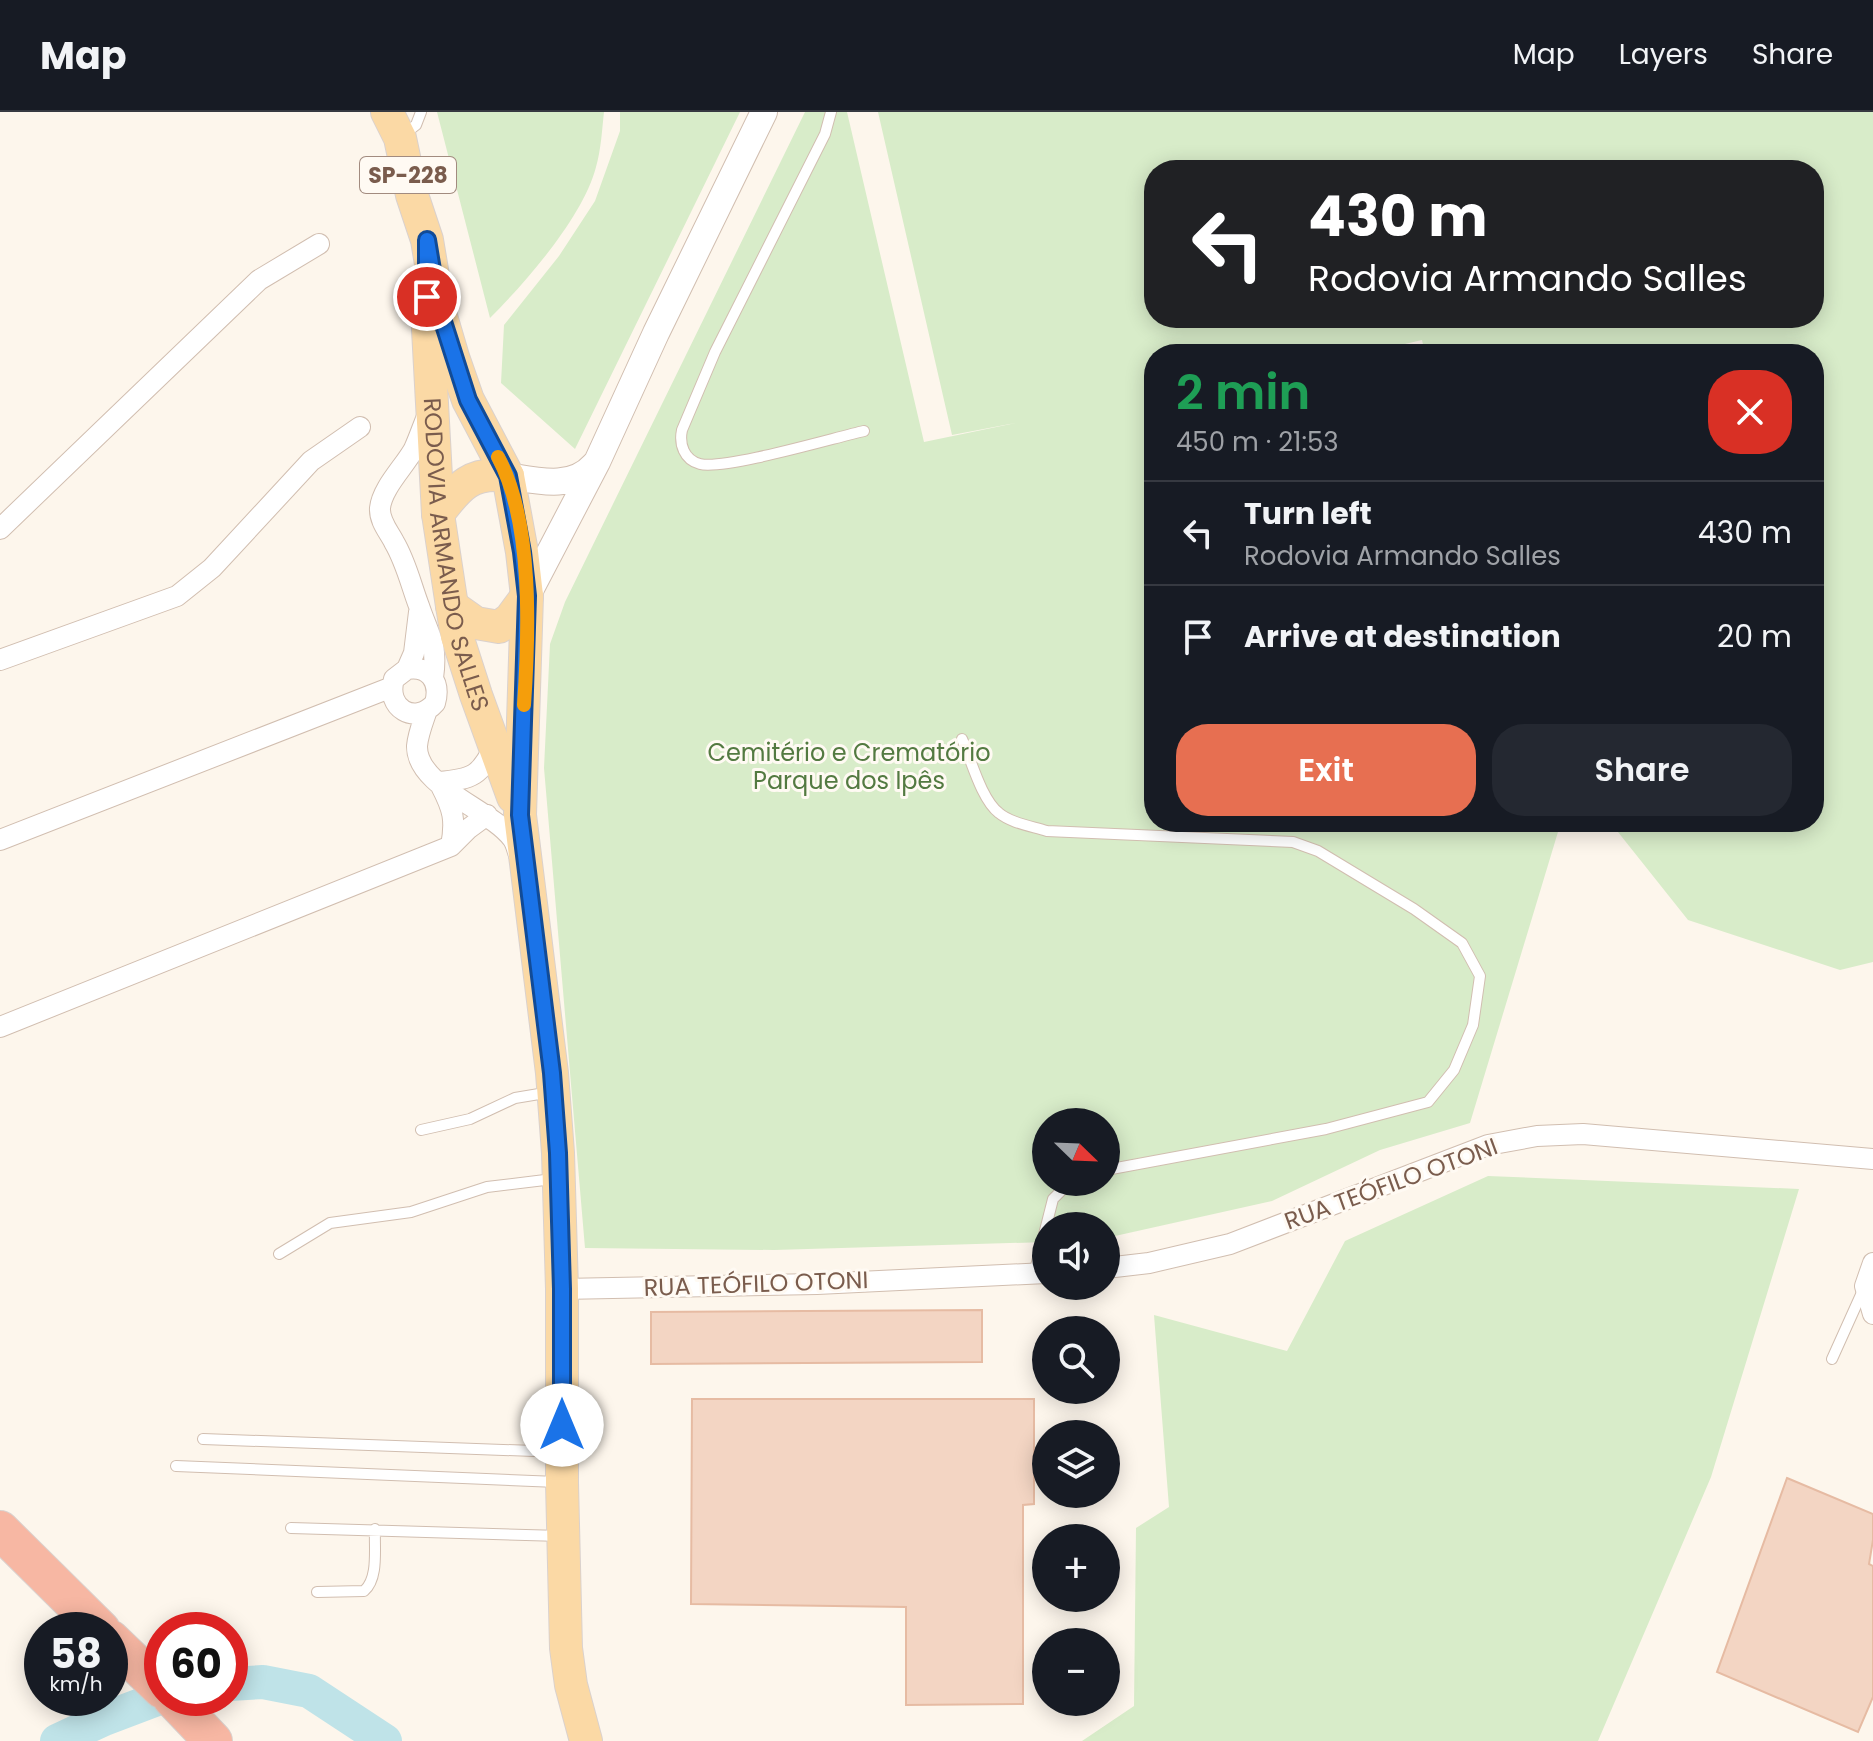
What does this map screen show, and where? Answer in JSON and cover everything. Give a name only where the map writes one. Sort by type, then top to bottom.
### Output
[{"type":"highway","points":[[0,1530],[83,1612]]},
{"type":"highway","points":[[128,1656],[144,1672]]},
{"type":"highway","points":[[189,1716],[213,1741]]},
{"type":"main road","name":"RODOVIA ARMANDO SALLES","points":[[394,125],[427,240],[438,306],[468,400],[508,476],[518,518],[527,596],[520,815],[553,1091],[559,1178],[566,1648],[571,1685],[586,1741]]},
{"type":"main road","name":"RODOVIA ARMANDO SALLES","points":[[427,240],[427,325],[438,514],[452,606],[457,636],[520,815]]},
{"type":"main road","points":[[438,514],[456,490],[473,479],[492,474],[508,476]]},
{"type":"main road","points":[[452,606],[476,623],[499,627],[510,619],[527,596]]},
{"type":"street","points":[[527,596],[597,462],[764,112]]},
{"type":"street","points":[[0,529],[259,280],[319,244]]},
{"type":"street","points":[[417,712],[435,703],[437,695],[433,678],[436,658],[431,632],[395,543],[383,524],[380,510],[385,495],[415,446],[432,403]]},
{"type":"street","points":[[0,660],[177,596],[212,568],[311,461],[360,427]]},
{"type":"street","points":[[508,476],[543,482],[574,480],[597,462]]},
{"type":"street","points":[[398,475],[420,474],[437,482]]},
{"type":"street","points":[[417,712],[394,702],[392,687],[394,679],[407,669],[418,636],[420,609]]},
{"type":"street","points":[[407,669],[422,669],[433,678]]},
{"type":"street","points":[[0,840],[392,687]]},
{"type":"street","points":[[417,712],[418,758],[424,769],[487,815],[514,840],[528,878]]},
{"type":"street","points":[[439,782],[475,776],[486,764],[495,745]]},
{"type":"street","points":[[439,782],[451,805],[455,824],[451,846]]},
{"type":"street","points":[[0,1027],[451,846],[487,815]]},
{"type":"street","name":"RUA TEÓFILO OTONI","points":[[1120,1266],[1149,1263],[1230,1244],[1488,1145],[1537,1136],[1583,1134],[1873,1159]]},
{"type":"street","points":[[1873,1263],[1865,1286],[1873,1314]]},
{"type":"street","name":"RUA TEÓFILO OTONI","points":[[562,1289],[817,1284],[1032,1274]]},
{"type":"lane","points":[[394,125],[416,125],[421,112]]},
{"type":"lane","points":[[831,112],[825,134],[715,352],[679,442],[685,453],[701,464],[730,463],[864,431]]},
{"type":"lane","points":[[962,739],[988,801],[999,814],[1047,831],[1293,842],[1318,851],[1414,909],[1462,943],[1480,976],[1473,1025],[1459,1059],[1428,1102],[1326,1129],[1120,1167]]},
{"type":"lane","points":[[421,1130],[470,1119],[515,1098],[553,1091]]},
{"type":"lane","points":[[279,1254],[330,1223],[411,1212],[487,1187],[559,1178]]},
{"type":"lane","points":[[1832,1359],[1865,1286]]},
{"type":"lane","points":[[203,1439],[562,1468]]},
{"type":"lane","points":[[176,1466],[562,1468]]},
{"type":"lane","points":[[291,1528],[563,1536]]},
{"type":"lane","points":[[317,1592],[364,1591],[370,1586],[375,1529]]},
{"type":"green space","points":[[437,112],[604,112],[596,167],[579,207],[536,268],[490,318]]},
{"type":"green space","points":[[620,112],[740,112],[575,449],[501,383],[504,325],[559,256],[595,201],[620,131]]},
{"type":"green space","name":"Cemitério e Crematório Parque dos Ipês","points":[[805,112],[847,112],[924,442],[1020,422],[952,435],[878,112],[1873,112],[1873,962],[1840,970],[1688,920],[1618,832],[1824,832],[1824,344],[1423,344],[1422,340],[1405,344],[1144,344],[1144,832],[1558,832],[1470,1123],[1380,1150],[1272,1201],[1120,1235],[1120,1212],[1032,1212],[1032,1242],[774,1250],[585,1248],[544,768],[550,644],[565,602]]},
{"type":"green space","points":[[1488,1176],[1799,1189],[1711,1477],[1598,1741],[1082,1741],[1134,1706],[1136,1528],[1169,1507],[1154,1315],[1287,1351],[1345,1241]]},
{"type":"building","points":[[982,1310],[982,1362],[651,1364],[651,1312]]},
{"type":"building","points":[[692,1399],[1032,1399],[1032,1504],[1023,1505],[1023,1704],[906,1705],[906,1607],[691,1604]]},
{"type":"building","points":[[1787,1478],[1873,1514],[1869,1564],[1873,1566],[1873,1697],[1858,1732],[1717,1672]]},
{"type":"waterway","points":[[248,1683],[263,1682],[309,1691],[385,1741]]},
{"type":"waterway","points":[[57,1741],[144,1704]]},
{"type":"slow traffic","points":[[498,457],[508,476],[518,518],[527,596],[524,705]]},
{"type":"route","points":[[427,297],[427,240],[438,306],[453,357],[468,400],[508,476],[518,518],[527,596],[520,815],[552,1073],[558,1153],[562,1425]]}]
